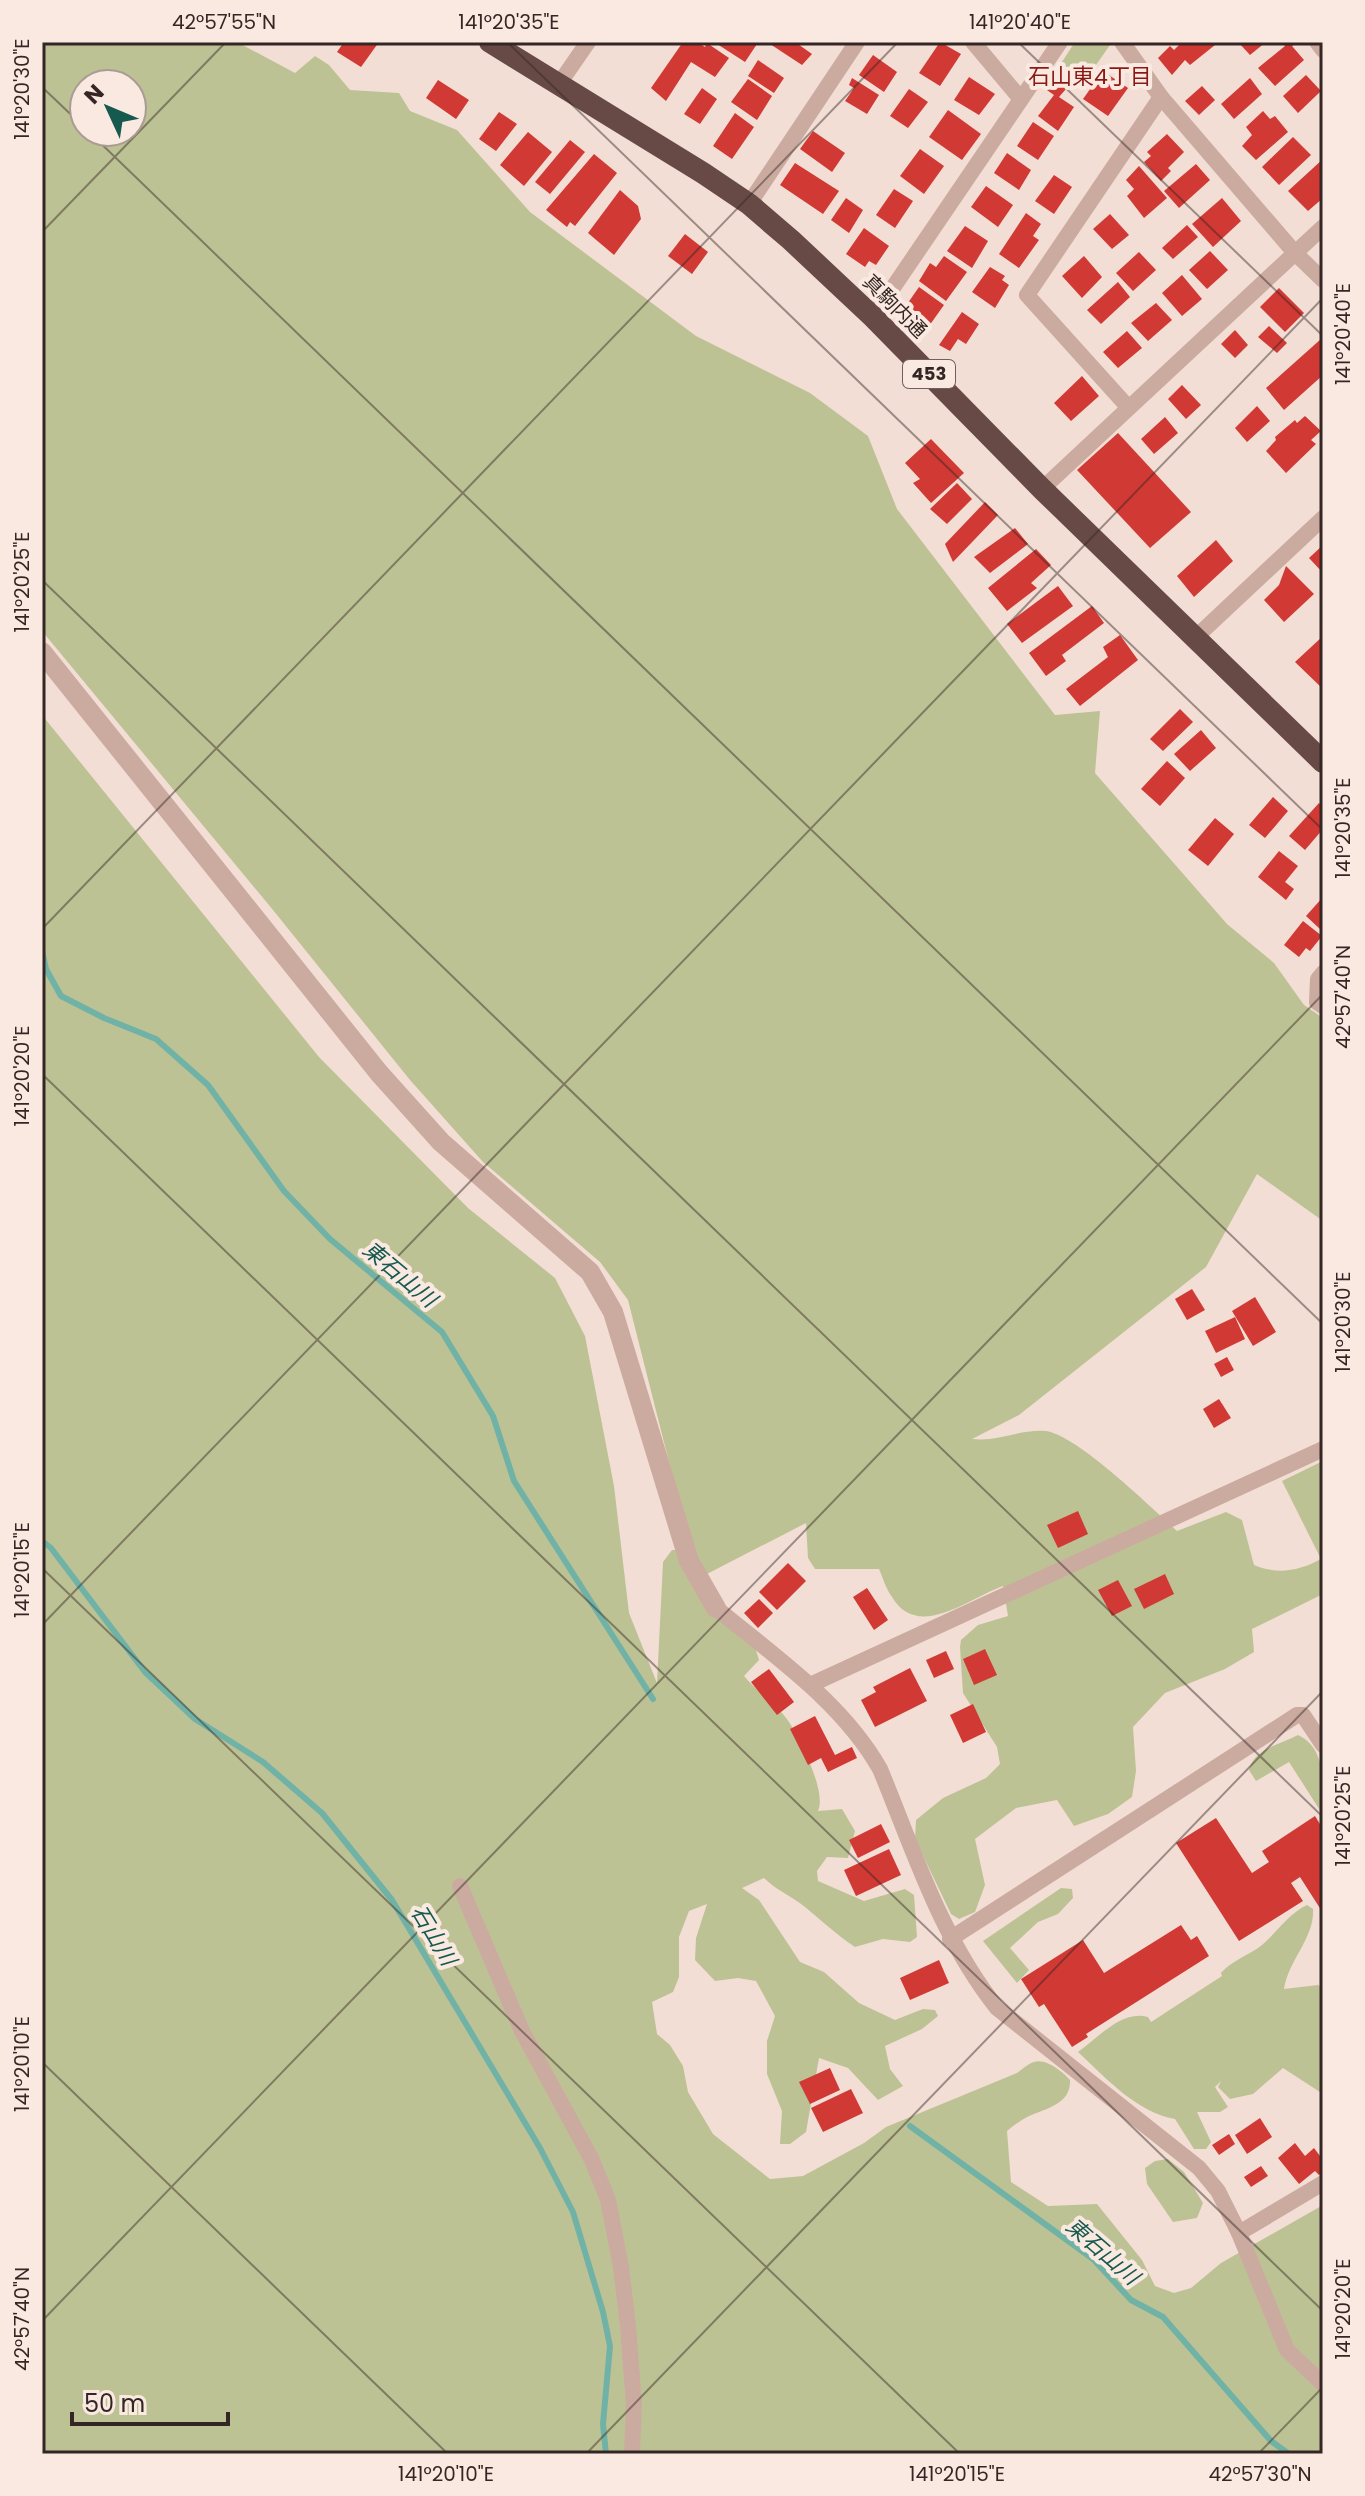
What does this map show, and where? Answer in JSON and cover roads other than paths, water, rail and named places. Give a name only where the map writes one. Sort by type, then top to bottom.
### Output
[{"type":"highway","name":"真駒内通","points":[[490,42],[749,204],[873,317],[1042,489],[1323,762]]},
{"type":"street","points":[[559,84],[588,42]]},
{"type":"street","points":[[749,204],[857,42]]},
{"type":"street","points":[[973,42],[1020,98]]},
{"type":"street","points":[[873,317],[1060,42]]},
{"type":"street","points":[[1122,42],[1161,97],[1295,253],[1323,280]]},
{"type":"street","points":[[1317,42],[1323,50]]},
{"type":"street","points":[[1128,407],[1027,295],[1161,97]]},
{"type":"street","points":[[1042,489],[1323,227]]},
{"type":"street","points":[[1195,638],[1323,518]]},
{"type":"street","points":[[42,652],[379,1073],[441,1142],[590,1272],[613,1312],[689,1561],[716,1608],[810,1685],[865,1742],[880,1769],[950,1939],[974,1980],[997,2008],[1199,2168],[1218,2191],[1239,2233],[1287,2350],[1323,2384]]},
{"type":"street","points":[[1323,973],[1318,979],[1317,1002],[1323,1006]]},
{"type":"street","points":[[810,1685],[1323,1449]]},
{"type":"street","points":[[950,1939],[1297,1715],[1303,1715],[1323,1745]]},
{"type":"street","points":[[460,1886],[522,2031],[592,2160],[608,2200],[628,2326],[634,2405],[632,2454]]},
{"type":"street","points":[[1239,2233],[1323,2183]]},
{"type":"waterway","name":"東石山川","points":[[42,951],[46,969],[61,996],[156,1039],[208,1085],[284,1191],[330,1239],[442,1332],[493,1416],[514,1481],[653,1699]]},
{"type":"waterway","name":"石山川","points":[[42,1541],[51,1548],[145,1672],[195,1719],[263,1762],[322,1813],[392,1900],[540,2148],[573,2212],[610,2346],[603,2424],[606,2454]]},
{"type":"waterway","name":"東石山川","points":[[910,2126],[1093,2259],[1131,2300],[1163,2317],[1271,2441],[1289,2454]]},
{"type":"district","name":"石山東4丁目","points":[[1090,76]]}]
